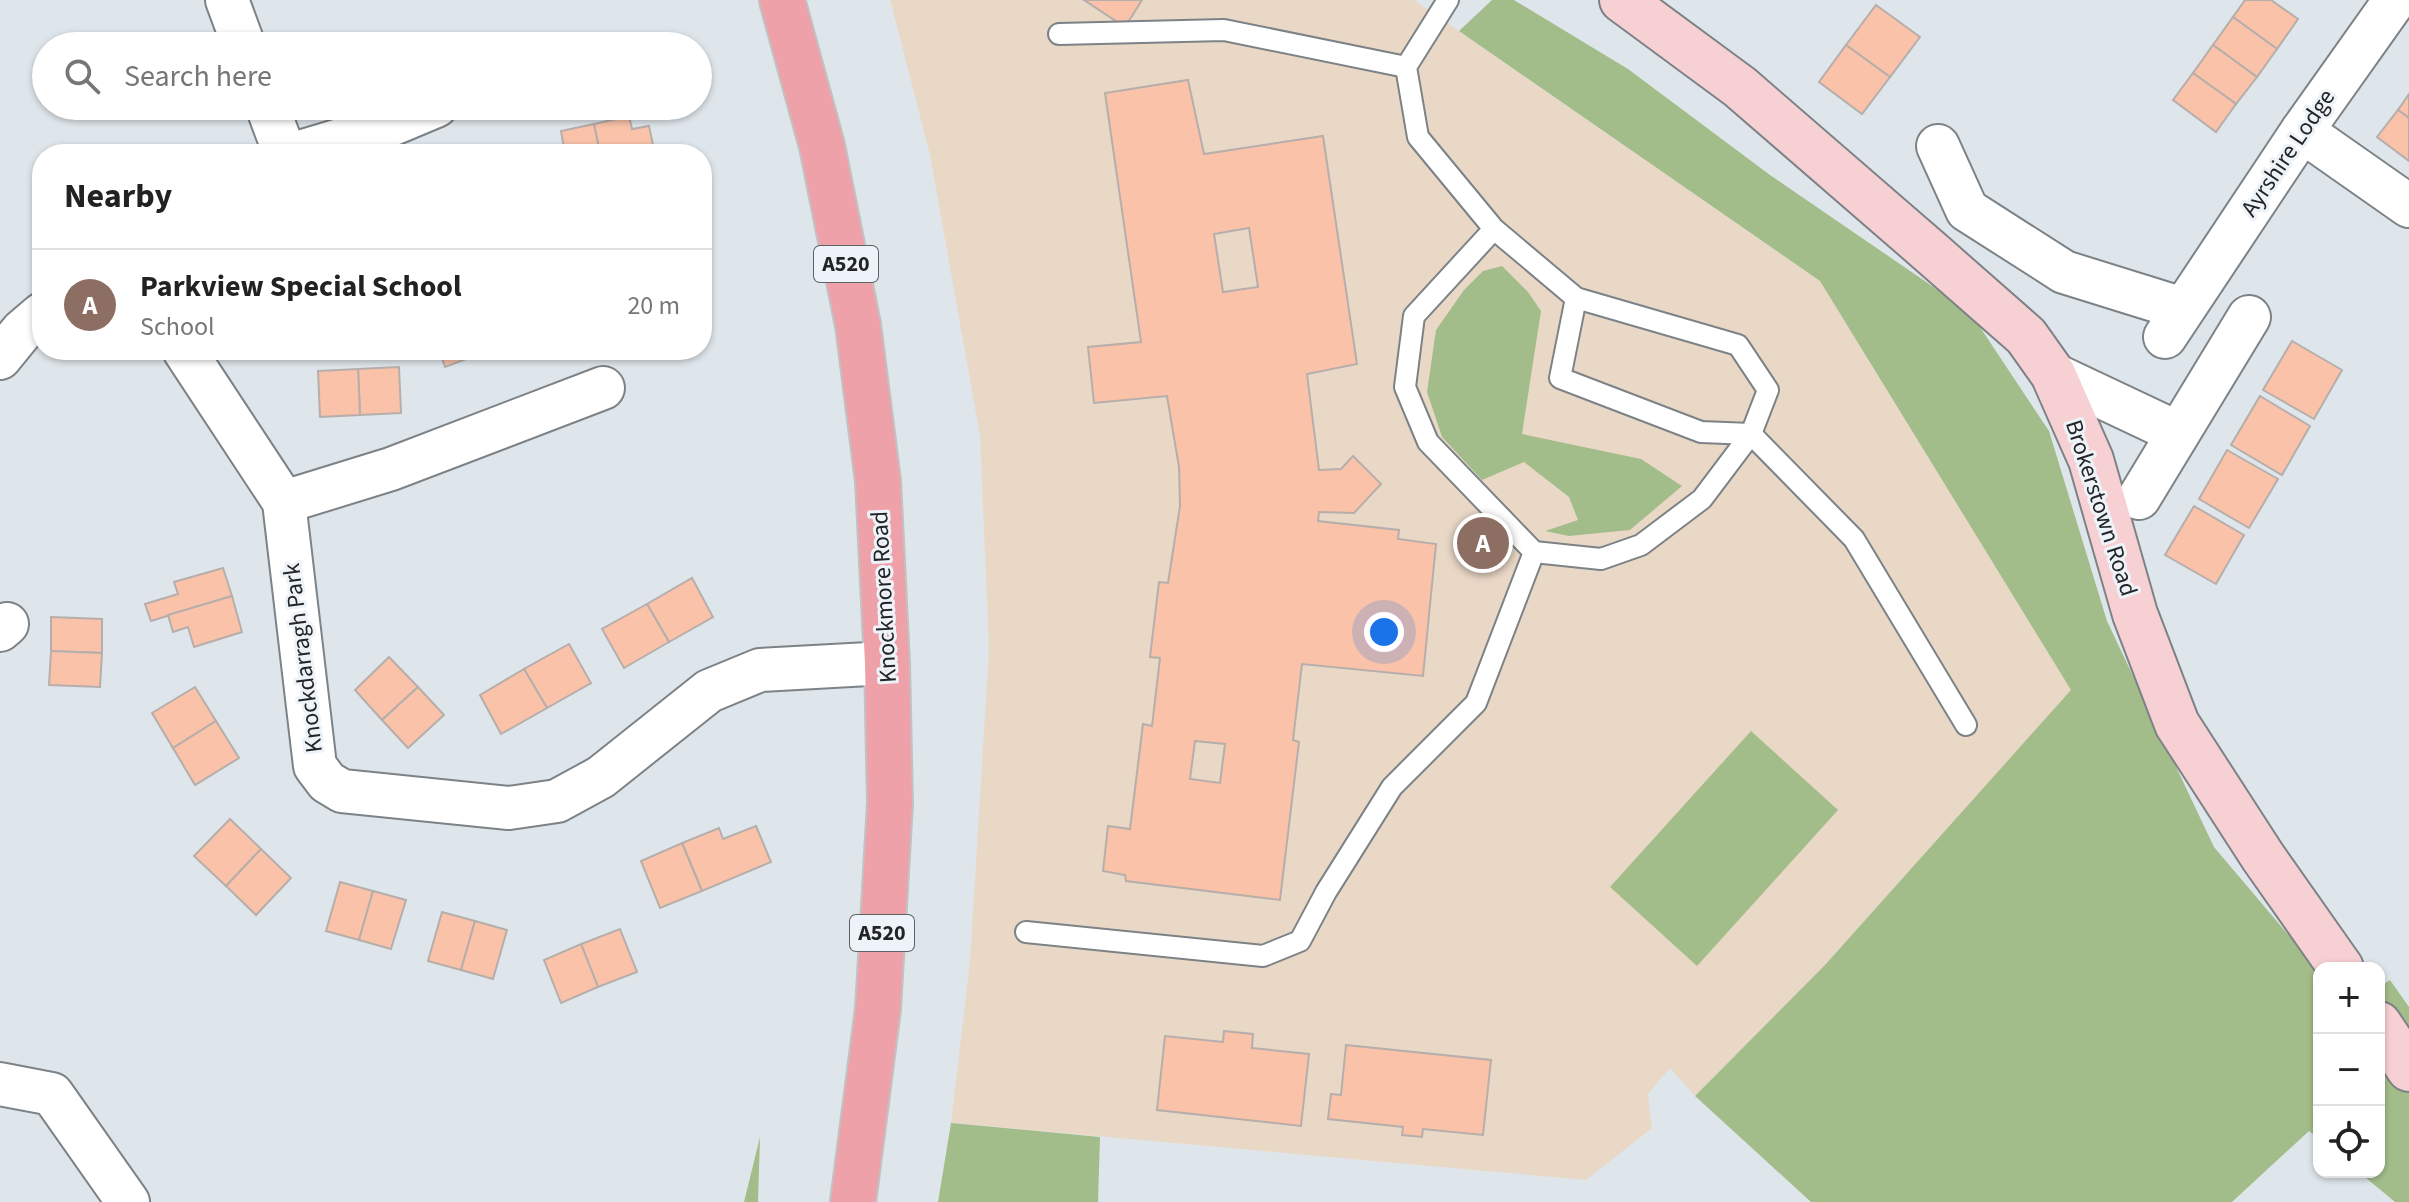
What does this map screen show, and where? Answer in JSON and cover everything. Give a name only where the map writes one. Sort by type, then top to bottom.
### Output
[{"type":"main road","name":"Knockmore Road","points":[[782,0],[822,146],[858,325],[878,481],[890,803],[878,1009],[853,1202]]},
{"type":"street","points":[[227,0],[239,32]]},
{"type":"street","name":"Brokerstown Road","points":[[1622,0],[1740,87],[2026,336],[2053,374],[2091,460],[2135,614],[2177,724],[2263,857],[2337,962]]},
{"type":"street","name":"Ayrshire Lodge","points":[[1938,146],[1967,210],[2064,272],[2174,323],[2302,131],[2395,0]]},
{"type":"street","points":[[272,120],[281,144]]},
{"type":"street","points":[[326,144],[403,120]]},
{"type":"street","points":[[2302,131],[2409,206]]},
{"type":"street","points":[[2139,498],[2249,317]]},
{"type":"street","points":[[0,358],[32,322]]},
{"type":"street","name":"Knockdarragh Park","points":[[191,360],[284,502],[315,766],[327,782],[342,791],[509,808],[557,801],[601,777],[709,691],[760,670],[887,663]]},
{"type":"street","points":[[2053,374],[2178,433]]},
{"type":"street","points":[[284,502],[391,469],[603,388]]},
{"type":"street","points":[[2385,1033],[2409,1069]]},
{"type":"street","points":[[0,1084],[52,1094],[128,1202]]},
{"type":"lane","points":[[1448,0],[1406,67],[1418,137],[1494,229],[1576,298],[1738,345],[1768,390],[1751,434],[1702,499],[1641,545],[1601,559],[1534,552],[1428,442],[1405,387],[1414,316],[1494,229]]},
{"type":"lane","points":[[1059,34],[1224,30],[1406,67]]},
{"type":"lane","points":[[1576,298],[1560,378],[1701,432],[1751,434],[1854,539],[1966,725]]},
{"type":"lane","points":[[1026,932],[1263,956],[1300,941],[1326,892],[1392,787],[1476,703],[1534,552]]},
{"type":"shaded area","points":[[890,0],[1414,0],[1820,281],[2072,691],[1825,965],[1695,1096],[1670,1068],[1648,1094],[1652,1128],[1586,1180],[951,1123],[970,961],[989,649],[980,436],[930,155]]},
{"type":"green space","points":[[1492,0],[1514,0],[1628,69],[1770,175],[1970,312],[2049,431],[2107,621],[2214,847],[2313,964],[2313,1134],[2309,1131],[2232,1202],[1811,1202],[1695,1096],[1825,965],[2071,690],[1820,281],[1459,31]]},
{"type":"green space","points":[[1502,266],[1528,292],[1541,311],[1522,434],[1641,459],[1682,486],[1630,530],[1569,536],[1545,531],[1578,520],[1569,497],[1524,462],[1482,480],[1442,437],[1427,392],[1436,330],[1464,290],[1483,271]]},
{"type":"green space","points":[[1751,731],[1838,810],[1697,966],[1610,887]]},
{"type":"green space","points":[[2390,980],[2409,1007],[2409,1202],[2395,1202],[2366,1178],[2385,1178],[2385,983]]},
{"type":"green space","points":[[951,1123],[1100,1137],[1098,1202],[938,1202]]},
{"type":"green space","points":[[760,1137],[758,1202],[744,1202]]},
{"type":"building","points":[[1084,0],[1142,0],[1125,27]]},
{"type":"building","points":[[2245,0],[2271,0],[2298,19],[2277,49],[2233,17]]},
{"type":"building","points":[[1876,5],[1920,37],[1890,77],[1846,45]]},
{"type":"building","points":[[2233,17],[2277,49],[2257,77],[2213,45]]},
{"type":"building","points":[[1846,45],[1890,77],[1862,114],[1819,82]]},
{"type":"building","points":[[2213,45],[2257,77],[2236,104],[2193,73]]},
{"type":"building","points":[[2193,73],[2236,104],[2216,132],[2173,100]]},
{"type":"building","points":[[1188,80],[1204,154],[1323,136],[1357,364],[1307,374],[1319,470],[1341,469],[1353,456],[1381,484],[1354,513],[1319,512],[1318,521],[1399,530],[1398,539],[1436,544],[1423,676],[1302,664],[1293,740],[1299,742],[1280,900],[1126,881],[1125,875],[1103,871],[1108,826],[1130,829],[1143,724],[1152,726],[1160,658],[1150,657],[1159,582],[1168,583],[1180,506],[1179,467],[1167,396],[1094,403],[1088,347],[1141,342],[1105,93]],"holes":[[[1249,228],[1258,287],[1223,292],[1214,234]],[[1195,741],[1225,744],[1220,783],[1190,779]]]},
{"type":"building","points":[[2409,94],[2409,118],[2398,110]]},
{"type":"building","points":[[2398,110],[2409,118],[2409,161],[2377,137]]},
{"type":"building","points":[[630,120],[632,129],[649,126],[653,144],[598,144],[594,124]]},
{"type":"building","points":[[594,124],[598,144],[563,144],[561,131]]},
{"type":"building","points":[[2292,341],[2342,370],[2314,419],[2263,390]]},
{"type":"building","points":[[443,360],[464,360],[445,367]]},
{"type":"building","points":[[399,367],[401,413],[360,415],[358,369]]},
{"type":"building","points":[[358,369],[360,415],[320,417],[318,371]]},
{"type":"building","points":[[2260,396],[2310,426],[2282,475],[2231,445]]},
{"type":"building","points":[[2227,450],[2278,479],[2249,528],[2199,499]]},
{"type":"building","points":[[2194,506],[2244,535],[2216,584],[2165,555]]},
{"type":"building","points":[[223,568],[232,596],[151,621],[145,604],[178,594],[174,582]]},
{"type":"building","points":[[692,578],[713,617],[669,642],[647,604]]},
{"type":"building","points":[[232,596],[242,632],[194,647],[188,627],[173,632],[168,615]]},
{"type":"building","points":[[647,604],[669,642],[624,668],[602,629]]},
{"type":"building","points":[[51,617],[102,619],[102,653],[51,651]]},
{"type":"building","points":[[569,644],[591,683],[547,708],[524,669]]},
{"type":"building","points":[[51,651],[102,653],[100,687],[49,685]]},
{"type":"building","points":[[389,657],[418,687],[382,720],[355,690]]},
{"type":"building","points":[[524,669],[547,708],[501,734],[480,695]]},
{"type":"building","points":[[195,687],[216,721],[173,748],[152,713]]},
{"type":"building","points":[[418,687],[444,715],[408,748],[382,720]]},
{"type":"building","points":[[216,721],[239,758],[195,785],[173,748]]},
{"type":"building","points":[[230,819],[261,849],[226,886],[194,856]]},
{"type":"building","points":[[756,826],[771,862],[702,891],[682,843],[719,828],[723,839]]},
{"type":"building","points":[[682,843],[702,891],[660,908],[641,861]]},
{"type":"building","points":[[261,849],[291,878],[256,915],[226,886]]},
{"type":"building","points":[[340,882],[373,891],[359,940],[326,931]]},
{"type":"building","points":[[373,891],[406,900],[391,949],[359,940]]},
{"type":"building","points":[[442,912],[475,921],[461,970],[428,961]]},
{"type":"building","points":[[475,921],[507,930],[493,979],[461,970]]},
{"type":"building","points":[[620,929],[637,972],[598,987],[581,944]]},
{"type":"building","points":[[581,944],[598,987],[561,1003],[544,960]]},
{"type":"building","points":[[1224,1031],[1253,1034],[1252,1048],[1309,1054],[1301,1126],[1157,1110],[1165,1036],[1223,1042]]},
{"type":"building","points":[[1346,1045],[1491,1060],[1483,1135],[1423,1129],[1422,1137],[1402,1135],[1403,1127],[1328,1119],[1331,1094],[1341,1095]]},
{"type":"place","name":"Parkview Special School","points":[[1483,543]]}]
